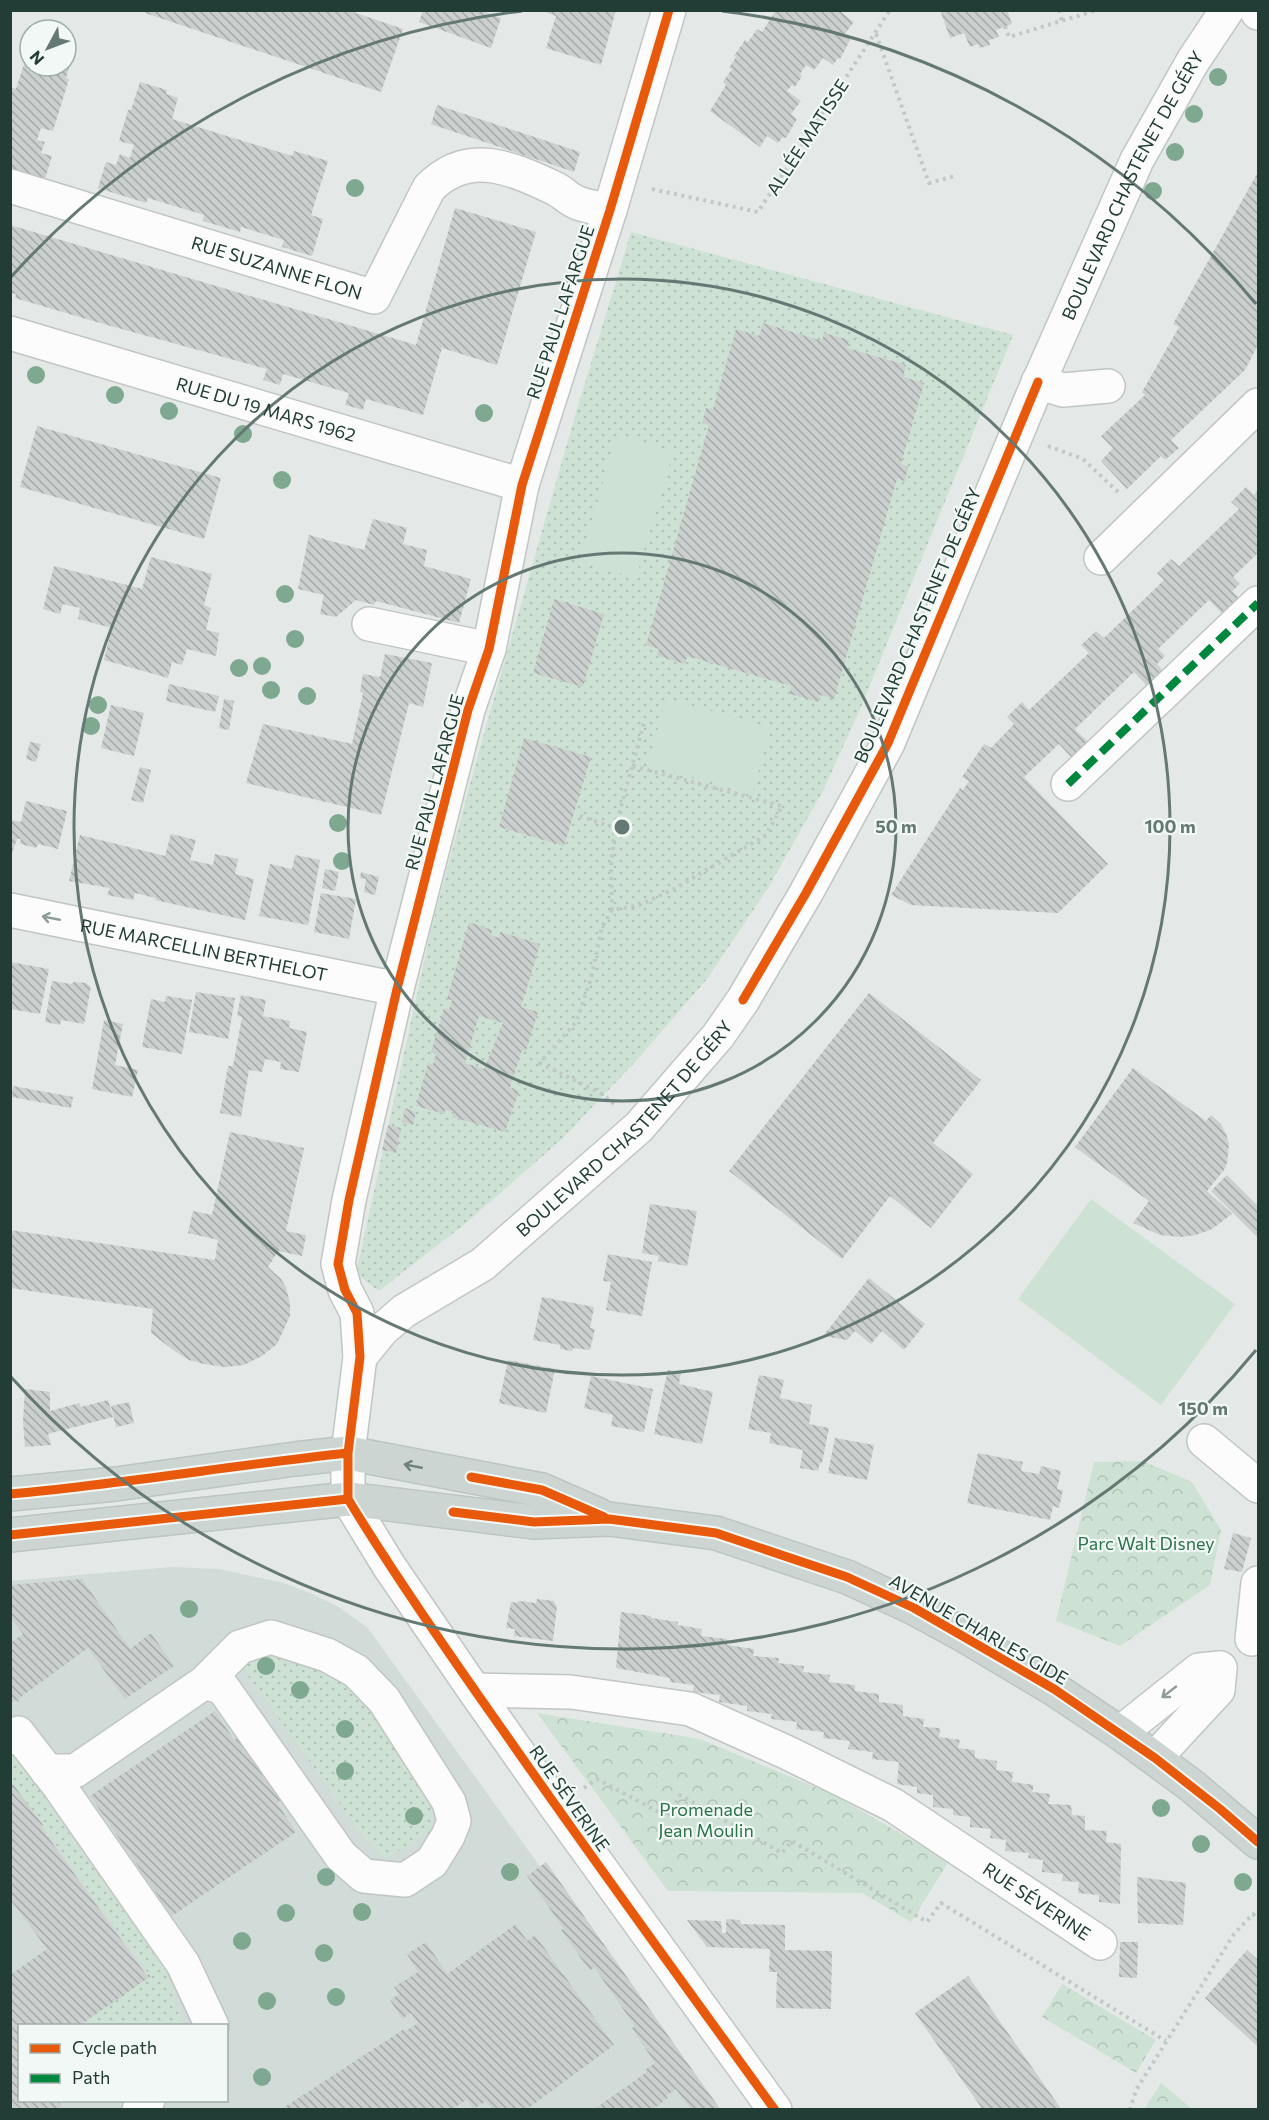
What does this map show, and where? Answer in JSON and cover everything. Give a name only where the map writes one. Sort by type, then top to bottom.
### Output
[{"type":"main road","name":"AVENUE CHARLES GIDE","points":[[10,1494],[116,1484],[348,1453],[542,1490],[609,1519]]},
{"type":"main road","name":"AVENUE CHARLES GIDE","points":[[10,1535],[348,1499],[534,1522],[609,1519],[716,1533],[847,1577],[906,1603],[967,1637],[1054,1689],[1120,1733],[1220,1809],[1258,1842]]},
{"type":"street","name":"RUE PAUL LAFARGUE","points":[[360,1357],[357,1313],[345,1290],[338,1264],[349,1200],[397,989],[468,710],[489,649],[522,485],[612,204],[669,10]]},
{"type":"street","name":"BOULEVARD CHASTENET DE GÉRY","points":[[360,1357],[382,1330],[404,1311],[483,1264],[639,1127],[718,1035],[743,1000],[806,893],[888,743],[1038,382],[1137,160],[1193,61],[1227,10]]},
{"type":"street","name":"RUE SUZANNE FLON","points":[[10,186],[374,297],[429,188],[440,177],[456,169],[472,164],[491,164],[556,189],[578,203],[612,204]]},
{"type":"street","name":"RUE DU 19 MARS 1962","points":[[10,333],[522,485]]},
{"type":"street","points":[[1038,382],[1063,390],[1108,386]]},
{"type":"street","points":[[1101,558],[1258,405]]},
{"type":"street","points":[[1068,784],[1258,603]]},
{"type":"street","points":[[369,624],[489,649]]},
{"type":"street","name":"RUE MARCELLIN BERTHELOT","points":[[10,910],[397,989]]},
{"type":"street","points":[[348,1499],[348,1453],[360,1357]]},
{"type":"street","points":[[1204,1441],[1258,1486]]},
{"type":"street","name":"RUE SÉVERINE","points":[[348,1499],[388,1566],[474,1690],[775,2109]]},
{"type":"street","points":[[1120,1733],[1199,1670],[1220,1668],[1255,1638],[1258,1583]]},
{"type":"street","points":[[47,1771],[75,1771],[205,1682],[240,1647],[271,1637],[327,1655],[356,1671],[384,1700],[449,1802],[454,1821],[448,1836],[432,1862],[405,1880],[364,1876],[341,1856],[223,1688],[205,1682]]},
{"type":"street","points":[[1155,1758],[1218,1690],[1220,1668]]},
{"type":"street","name":"RUE SÉVERINE","points":[[474,1690],[571,1692],[690,1709],[788,1753],[893,1805],[1101,1943]]},
{"type":"street","points":[[10,1737],[18,1732],[183,1964],[212,2024]]},
{"type":"path","points":[[1059,10],[1062,21]]},
{"type":"path","points":[[1005,26],[1009,38],[1097,10]]},
{"type":"path","points":[[876,33],[929,183],[955,176]]},
{"type":"path","points":[[1017,434],[1083,459],[1144,517]]},
{"type":"path","points":[[639,1127],[602,1094],[540,1063],[576,1022],[591,978],[602,927],[612,910],[611,867],[615,828],[644,723]]},
{"type":"path","points":[[612,910],[640,905],[674,889],[766,835],[782,806],[633,766]]},
{"type":"path","points":[[580,816],[615,828]]},
{"type":"path","points":[[557,1808],[597,1779],[668,1817],[680,1795],[783,1853],[792,1841],[927,1922],[941,1903],[1166,2041]]},
{"type":"path","points":[[1130,2109],[1136,2090],[1234,1934],[1253,1914],[1258,1919]]},
{"type":"shaded area","points":[[171,1567],[219,1569],[284,1583],[337,1606],[367,1627],[715,2109],[11,2110],[11,1581]]},
{"type":"green space","points":[[631,232],[1013,335],[861,707],[824,789],[768,888],[707,979],[635,1062],[562,1139],[466,1223],[379,1291],[356,1274],[432,925],[479,751],[577,409]]},
{"type":"green space","points":[[617,435],[673,452],[636,578],[580,561]]},
{"type":"green space","points":[[666,698],[771,728],[752,794],[648,764]]},
{"type":"green space","points":[[1091,1199],[1235,1304],[1161,1405],[1018,1299]]},
{"type":"green space","name":"Parc Walt Disney","points":[[1142,1461],[1192,1482],[1221,1530],[1210,1585],[1120,1646],[1056,1621],[1094,1462]]},
{"type":"green space","points":[[273,1651],[358,1687],[430,1792],[433,1831],[385,1859],[366,1840],[238,1662]]},
{"type":"green space","name":"Promenade Jean Moulin","points":[[537,1713],[700,1739],[832,1794],[949,1861],[911,1922],[862,1893],[668,1891]]},
{"type":"green space","points":[[13,1752],[167,1974],[181,2023],[80,2024],[150,1976],[15,1787],[11,1790],[11,1754]]},
{"type":"green space","points":[[1062,1984],[1156,2040],[1136,2073],[1042,2017]]},
{"type":"green space","points":[[1161,2083],[1192,2109],[1144,2109]]},
{"type":"building","points":[[145,10],[347,10],[403,29],[381,92],[145,13]]},
{"type":"building","points":[[423,10],[479,10],[501,18],[491,48],[419,22]]},
{"type":"building","points":[[540,10],[616,10],[601,65],[546,48],[556,16]]},
{"type":"building","points":[[776,10],[842,10],[841,12],[854,22],[844,35],[850,40],[840,59],[838,58],[833,65],[823,58],[814,70],[806,65],[795,87],[792,85],[787,91],[801,101],[791,114],[797,119],[786,138],[783,137],[778,143],[767,136],[760,147],[710,111],[726,85],[723,82],[732,69],[729,68],[736,57],[734,56],[745,40],[748,42],[757,29],[762,32]]},
{"type":"building","points":[[940,10],[1007,10],[1012,24],[996,30],[999,37],[989,40],[990,45],[980,48],[978,44],[970,47],[964,33],[950,38]]},
{"type":"building","points":[[20,78],[69,79],[53,131],[41,128],[37,140],[45,142],[41,153],[52,156],[44,182],[10,172],[10,87],[16,89]]},
{"type":"building","points":[[140,82],[167,90],[166,94],[178,98],[172,119],[292,156],[294,151],[328,161],[311,215],[323,219],[312,256],[282,247],[284,240],[241,227],[240,232],[203,221],[204,215],[148,198],[146,203],[98,188],[106,162],[116,165],[120,154],[130,158],[134,145],[119,141],[128,110],[131,110]]},
{"type":"building","points":[[437,105],[580,152],[574,172],[431,124]]},
{"type":"building","points":[[1258,172],[1258,345],[1245,370],[1171,440],[1179,448],[1165,460],[1161,456],[1127,489],[1101,461],[1113,448],[1101,436],[1145,395],[1142,392],[1179,327],[1173,324]]},
{"type":"building","points":[[455,208],[536,232],[497,365],[442,348],[423,415],[366,399],[363,410],[345,405],[349,393],[283,374],[280,385],[263,380],[267,369],[15,298],[16,294],[10,293],[10,225],[416,345]]},
{"type":"building","points":[[763,323],[822,341],[824,333],[849,340],[847,348],[906,365],[903,377],[924,383],[901,464],[908,467],[905,481],[897,479],[834,699],[820,695],[818,702],[790,694],[791,686],[687,656],[685,664],[657,656],[659,649],[646,645],[709,425],[702,423],[706,408],[713,409],[736,329],[759,336]]},
{"type":"building","points":[[37,426],[221,478],[204,539],[20,487]]},
{"type":"building","points":[[1246,487],[1254,495],[1258,490],[1258,553],[1233,577],[1240,584],[1232,591],[1239,598],[1223,614],[1209,600],[1158,649],[1165,656],[1157,664],[1163,671],[1147,686],[1134,672],[1075,729],[1088,742],[1072,758],[1059,744],[1024,777],[1108,864],[1058,913],[911,905],[891,895],[960,788],[963,790],[969,781],[962,777],[984,744],[991,748],[1014,724],[1007,717],[1022,702],[1029,710],[1089,653],[1081,645],[1096,631],[1104,638],[1164,580],[1157,573],[1171,559],[1179,566],[1239,509],[1231,502]]},
{"type":"building","points":[[373,519],[407,528],[403,544],[427,550],[424,566],[471,579],[459,623],[376,601],[374,605],[356,600],[336,617],[320,614],[324,595],[298,589],[309,535],[364,550]]},
{"type":"building","points":[[151,557],[212,574],[204,605],[211,608],[206,630],[219,633],[216,656],[187,649],[182,665],[172,662],[168,678],[104,660],[112,628],[78,619],[80,608],[63,604],[60,614],[43,609],[54,566],[142,589]]},
{"type":"building","points":[[554,599],[604,614],[583,687],[533,673]]},
{"type":"building","points":[[385,654],[432,663],[423,707],[409,703],[381,815],[246,783],[263,724],[352,744],[363,693],[360,692],[363,674],[380,677]]},
{"type":"building","points":[[169,684],[219,696],[215,712],[166,701]]},
{"type":"building","points":[[224,699],[234,701],[229,730],[219,728]]},
{"type":"building","points":[[111,705],[144,713],[134,756],[101,748]]},
{"type":"building","points":[[524,738],[591,757],[564,846],[499,827]]},
{"type":"building","points":[[30,742],[41,744],[36,762],[26,759]]},
{"type":"building","points":[[140,767],[151,770],[143,803],[131,800]]},
{"type":"building","points":[[26,801],[67,811],[58,849],[38,844],[36,848],[20,844],[21,839],[17,839],[10,859],[10,820],[21,822]]},
{"type":"building","points":[[171,834],[196,840],[190,860],[213,865],[215,854],[238,859],[235,874],[254,879],[245,920],[155,900],[156,898],[135,893],[133,900],[107,895],[110,888],[69,881],[80,835],[165,856]]},
{"type":"building","points":[[295,855],[320,860],[308,925],[259,916],[270,864],[292,869]]},
{"type":"building","points":[[325,869],[339,872],[335,891],[322,888]]},
{"type":"building","points":[[361,872],[379,877],[375,895],[364,892],[366,879],[360,878]]},
{"type":"building","points":[[321,893],[356,899],[349,939],[314,932]]},
{"type":"building","points":[[469,922],[492,930],[491,935],[499,938],[501,932],[540,944],[521,1007],[538,1012],[526,1051],[522,1050],[510,1088],[519,1091],[505,1132],[452,1117],[454,1112],[445,1110],[445,1114],[416,1106],[428,1063],[433,1064],[436,1054],[431,1052],[444,1008],[449,1010],[452,1000],[447,999]],"holes":[[[479,1016],[503,1023],[484,1069],[465,1063]]]},
{"type":"building","points":[[10,962],[49,969],[40,1014],[10,1009]]},
{"type":"building","points":[[52,981],[71,984],[86,983],[91,987],[84,1024],[61,1020],[60,1025],[45,1022]]},
{"type":"building","points":[[196,992],[235,998],[228,1039],[189,1032]]},
{"type":"building","points":[[869,993],[981,1080],[933,1143],[973,1174],[931,1228],[890,1196],[842,1259],[729,1171]]},
{"type":"building","points":[[241,995],[266,1000],[263,1016],[290,1021],[289,1028],[307,1032],[299,1072],[280,1069],[281,1062],[265,1059],[262,1072],[249,1070],[241,1117],[220,1113],[228,1066],[233,1066],[242,1017],[237,1016]]},
{"type":"building","points":[[166,996],[192,1000],[182,1054],[142,1047],[151,999],[165,1002]]},
{"type":"building","points":[[104,1020],[123,1024],[115,1065],[138,1070],[132,1097],[92,1089]]},
{"type":"building","points":[[1133,1068],[1206,1121],[1211,1115],[1221,1124],[1226,1134],[1229,1144],[1227,1163],[1207,1191],[1232,1214],[1212,1229],[1196,1235],[1180,1237],[1160,1235],[1133,1223],[1149,1201],[1075,1147]]},
{"type":"building","points":[[13,1086],[73,1097],[71,1108],[12,1097]]},
{"type":"building","points":[[405,1108],[416,1112],[413,1125],[402,1122]]},
{"type":"building","points":[[388,1125],[401,1128],[396,1153],[382,1150]]},
{"type":"building","points":[[230,1132],[304,1148],[286,1231],[306,1235],[302,1256],[278,1251],[268,1267],[286,1287],[290,1316],[277,1344],[262,1356],[244,1365],[225,1367],[189,1360],[151,1333],[153,1309],[10,1288],[10,1230],[215,1260],[218,1240],[188,1233],[193,1211],[212,1215]]},
{"type":"building","points":[[1227,1175],[1258,1206],[1258,1238],[1211,1191]]},
{"type":"building","points":[[650,1204],[697,1211],[687,1266],[658,1261],[659,1256],[642,1253]]},
{"type":"building","points":[[608,1254],[652,1262],[642,1316],[606,1310],[611,1282],[603,1281]]},
{"type":"building","points":[[869,1278],[925,1324],[904,1350],[882,1331],[871,1344],[855,1331],[847,1340],[823,1336]]},
{"type":"building","points":[[542,1297],[594,1307],[590,1328],[595,1329],[590,1350],[560,1349],[560,1345],[533,1340]]},
{"type":"building","points":[[508,1360],[555,1369],[546,1413],[499,1403]]},
{"type":"building","points":[[668,1370],[681,1372],[679,1384],[713,1392],[702,1444],[654,1434]]},
{"type":"building","points":[[759,1375],[784,1380],[780,1398],[812,1405],[809,1424],[829,1428],[822,1463],[818,1471],[800,1468],[803,1450],[769,1443],[771,1433],[748,1429]]},
{"type":"building","points":[[591,1376],[653,1389],[644,1432],[611,1426],[613,1415],[584,1408]]},
{"type":"building","points":[[25,1389],[50,1392],[50,1411],[79,1403],[81,1407],[108,1400],[113,1417],[48,1434],[51,1445],[25,1447],[23,1421]]},
{"type":"building","points":[[129,1402],[134,1423],[116,1427],[111,1406]]},
{"type":"building","points":[[835,1438],[874,1445],[867,1480],[828,1473]]},
{"type":"building","points":[[978,1453],[1023,1462],[1021,1471],[1039,1474],[1041,1466],[1061,1471],[1057,1489],[1063,1490],[1059,1508],[1053,1506],[1050,1520],[967,1503]]},
{"type":"building","points":[[1233,1533],[1251,1538],[1242,1572],[1224,1569]]},
{"type":"building","points":[[82,1579],[130,1649],[151,1633],[174,1666],[125,1699],[88,1648],[18,1699],[20,1700],[18,1702],[17,1700],[10,1704],[10,1643],[23,1634],[10,1617],[10,1585]]},
{"type":"building","points":[[537,1599],[554,1601],[557,1606],[553,1641],[514,1636],[515,1629],[506,1628],[511,1602],[536,1603]]},
{"type":"building","points":[[621,1612],[651,1616],[651,1618],[678,1622],[677,1625],[702,1629],[701,1636],[727,1639],[727,1645],[754,1649],[753,1656],[779,1658],[778,1663],[804,1666],[803,1672],[830,1675],[829,1682],[855,1685],[855,1691],[879,1694],[879,1702],[903,1705],[903,1716],[924,1719],[923,1727],[940,1728],[939,1737],[960,1740],[958,1748],[975,1750],[975,1758],[997,1761],[996,1770],[1013,1772],[1012,1782],[1034,1785],[1032,1792],[1050,1794],[1048,1804],[1071,1805],[1072,1815],[1085,1816],[1085,1830],[1107,1831],[1106,1842],[1121,1844],[1120,1904],[1099,1902],[1099,1895],[1078,1893],[1079,1882],[1062,1881],[1063,1874],[1042,1872],[1043,1860],[1028,1858],[1029,1853],[1005,1851],[1006,1840],[990,1838],[991,1829],[970,1827],[970,1817],[953,1815],[953,1809],[933,1807],[933,1795],[917,1793],[917,1787],[897,1784],[899,1762],[872,1759],[873,1752],[848,1749],[850,1741],[823,1738],[824,1732],[796,1729],[797,1722],[771,1719],[772,1714],[747,1711],[747,1706],[719,1702],[720,1695],[693,1692],[694,1685],[670,1682],[670,1678],[616,1668]]},
{"type":"building","points":[[215,1711],[234,1740],[239,1737],[282,1799],[277,1803],[296,1832],[172,1916],[90,1796]]},
{"type":"building","points":[[13,1784],[147,1976],[149,1974],[151,1976],[82,2024],[18,2024],[18,2102],[59,2102],[61,2110],[10,2110],[10,1975],[47,1949],[10,1899],[10,1787]]},
{"type":"building","points":[[546,1862],[721,2110],[691,2110],[676,2089],[652,2110],[593,2110],[647,2072],[646,2069],[655,2063],[632,2028],[635,2026],[594,1967],[590,1971],[527,1876]]},
{"type":"building","points":[[1137,1877],[1186,1883],[1183,1925],[1138,1923]]},
{"type":"building","points":[[726,1919],[740,1920],[741,1924],[785,1925],[785,1950],[832,1951],[831,2009],[776,2008],[777,1972],[769,1972],[770,1949],[707,1947],[687,1920],[721,1921],[722,1933],[726,1933]]},
{"type":"building","points":[[516,1924],[527,1941],[535,1935],[614,2045],[526,2110],[493,2110],[486,2101],[473,2110],[467,2099],[452,2110],[280,2110],[404,2029],[406,2031],[418,2023],[411,2013],[402,2019],[390,2000],[399,1994],[394,1987],[418,1972],[407,1954],[426,1942],[447,1974]]},
{"type":"building","points":[[1120,1942],[1138,1942],[1137,1978],[1119,1977]]},
{"type":"building","points":[[1247,1950],[1258,1960],[1258,2047],[1205,1998]]},
{"type":"building","points":[[968,1976],[1062,2110],[983,2110],[915,2013]]},
{"type":"marked path","points":[[1068,784],[1258,603]]},
{"type":"cycle path","points":[[348,1499],[348,1453],[360,1357],[357,1313],[345,1290],[338,1264],[349,1200],[397,989],[468,710],[489,649],[522,485],[610,210],[669,10]]},
{"type":"cycle path","points":[[743,1000],[806,893],[888,743],[1038,382]]},
{"type":"cycle path","points":[[10,1494],[348,1453]]},
{"type":"cycle path","points":[[471,1477],[542,1490],[604,1517]]},
{"type":"cycle path","points":[[348,1499],[462,1673],[775,2110]]},
{"type":"cycle path","points":[[10,1535],[348,1499]]},
{"type":"cycle path","points":[[453,1512],[534,1522],[609,1519],[716,1533],[847,1577],[914,1608],[1054,1689],[1155,1758],[1258,1842]]}]
